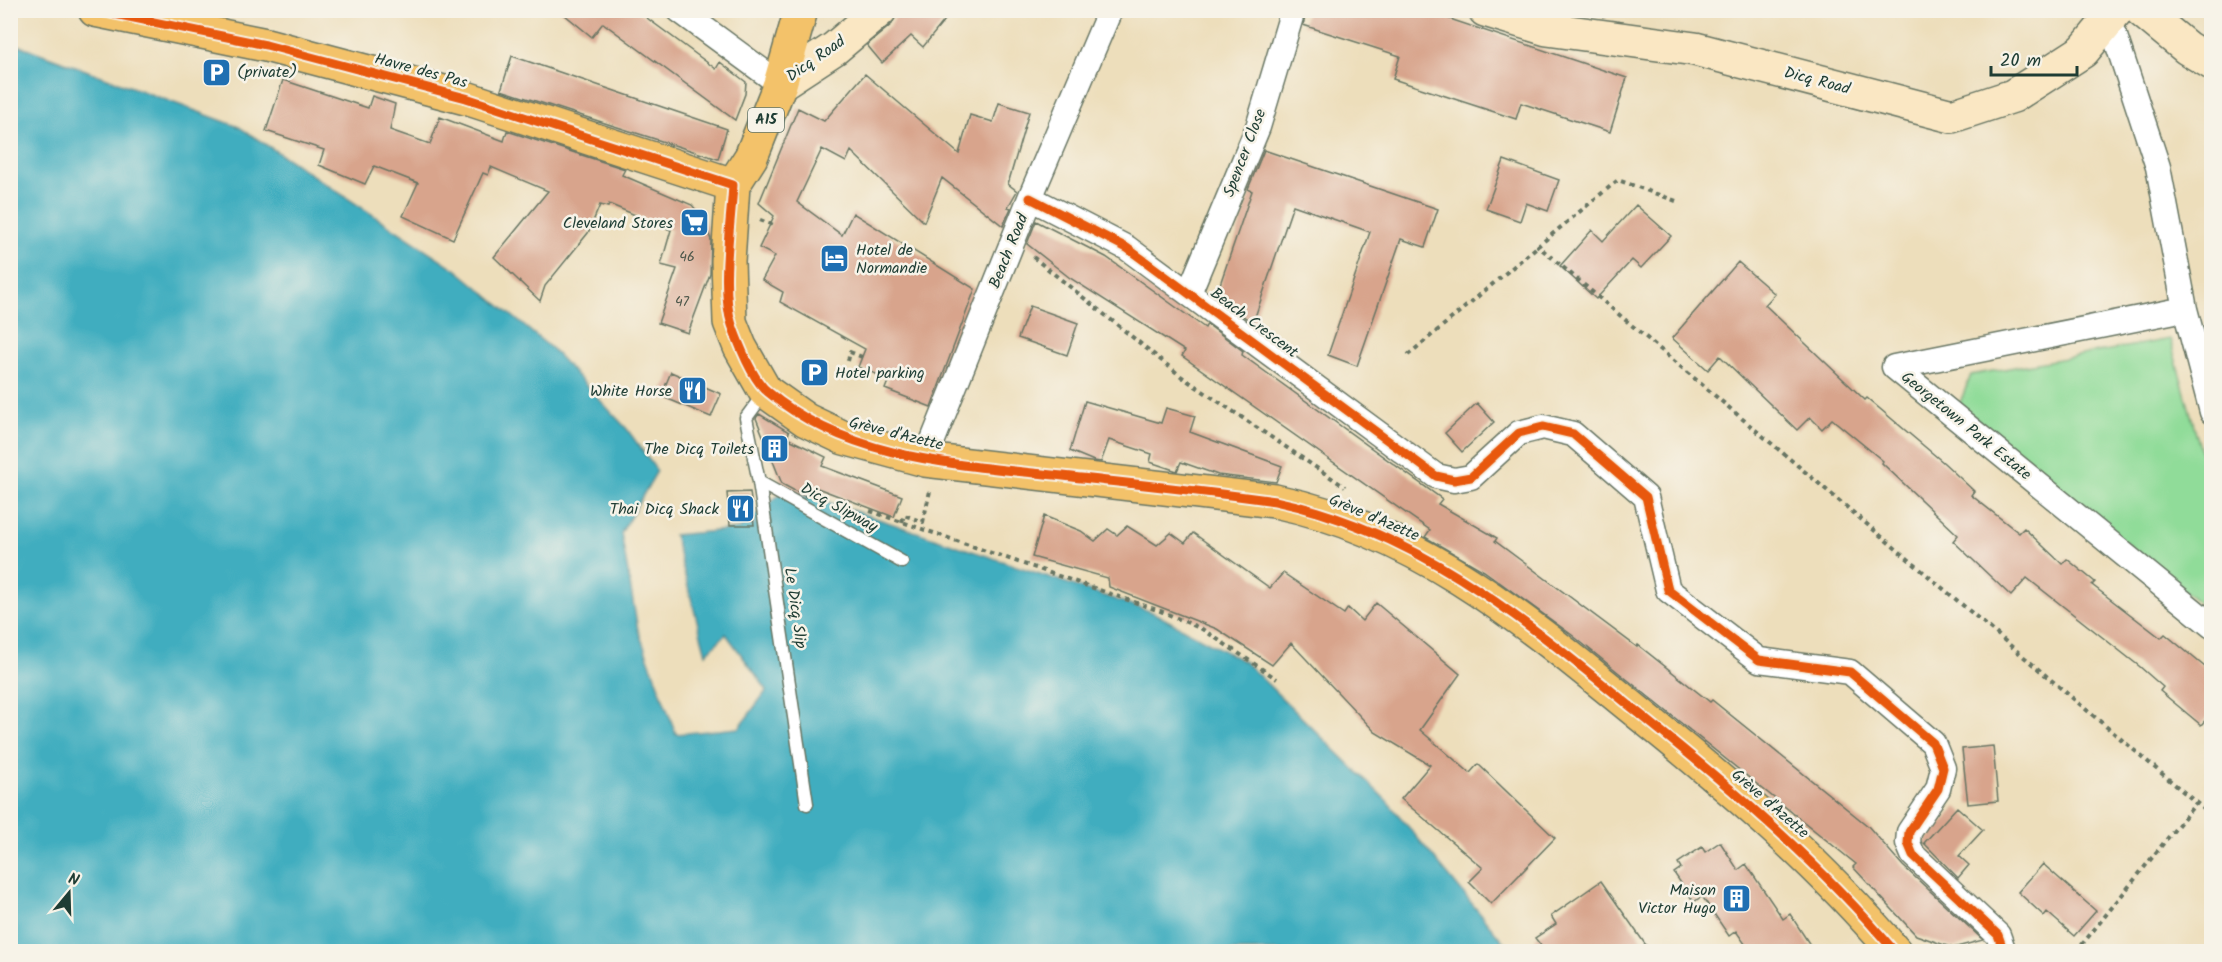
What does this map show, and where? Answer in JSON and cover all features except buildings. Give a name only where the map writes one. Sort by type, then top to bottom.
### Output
[{"type":"main road","name":"Havre des Pas","points":[[95,10],[266,45],[466,99],[733,185]]},
{"type":"main road","name":"A15","points":[[733,185],[751,157],[780,84],[801,10]]},
{"type":"main road","name":"Dicq Road","points":[[780,84],[835,48],[880,10]]},
{"type":"main road","name":"Dicq Road","points":[[1485,10],[1552,20],[1695,49],[1952,116],[2013,96],[2083,51],[2114,16]]},
{"type":"main road","points":[[2141,10],[2187,48],[2211,63]]},
{"type":"main road","name":"Grève d'Azette","points":[[733,185],[728,261],[730,322],[740,347],[765,391],[807,420],[844,438],[929,461],[1275,501],[1312,509],[1398,542],[1518,615],[1692,757],[1789,839],[1829,878],[1895,951]]},
{"type":"street","points":[[680,10],[780,84]]},
{"type":"street","name":"Beach Road","points":[[929,461],[1011,244],[1110,10]]},
{"type":"street","name":"Spencer Close","points":[[1189,293],[1257,127],[1293,10]]},
{"type":"street","points":[[2114,16],[2158,167],[2185,309],[2211,412]]},
{"type":"street","name":"Beach Crescent","points":[[1030,198],[1127,248],[1436,476],[1454,480],[1471,477],[1519,433],[1543,427],[1573,435],[1646,497],[1668,590],[1759,660],[1850,672],[1933,743],[1943,768],[1938,789],[1909,832],[1908,843],[1913,855],[1998,935],[2004,951]]},
{"type":"street","name":"Georgetown Park Estate","points":[[2185,309],[1894,367],[2211,626]]},
{"type":"lane","name":"Le Dicq Slip","points":[[765,391],[746,418],[759,482],[807,804]]},
{"type":"lane","name":"Dicq Slipway","points":[[759,482],[902,562]]},
{"type":"path","points":[[1408,355],[1618,180],[1676,201]]},
{"type":"path","points":[[1011,244],[1024,250],[1182,377],[1347,488]]},
{"type":"path","points":[[1538,246],[2211,816]]},
{"type":"path","points":[[848,361],[850,352],[862,357]]},
{"type":"path","points":[[902,522],[904,515],[923,522],[929,461]]},
{"type":"path","points":[[870,511],[1163,612],[1202,629],[1277,679]]},
{"type":"path","points":[[2076,951],[2196,803]]},
{"type":"green space","points":[[2170,339],[2211,487],[2211,613],[1959,405],[1971,375]]},
{"type":"water","points":[[10,42],[239,127],[457,270],[552,349],[627,429],[657,471],[621,533],[638,630],[676,734],[739,728],[767,690],[726,634],[706,654],[674,535],[739,529],[787,488],[1152,612],[1245,662],[1387,801],[1511,951],[11,951]]},
{"type":"cycle path","points":[[95,10],[266,45],[466,98],[733,185],[727,256],[727,294],[732,325],[747,361],[762,387],[800,415],[834,433],[908,456],[986,468],[1275,501],[1329,515],[1380,535],[1428,559],[1473,587],[1517,617],[1603,684],[1712,773],[1776,830],[1837,889],[1895,952]]},
{"type":"cycle path","points":[[1030,198],[1127,248],[1436,476],[1454,480],[1471,477],[1519,433],[1543,427],[1573,434],[1646,497],[1668,590],[1759,660],[1850,672],[1933,743],[1943,768],[1938,789],[1909,832],[1908,843],[1913,855],[1998,935],[2004,952]]},
{"type":"place","name":"(private)","points":[[216,72]]},
{"type":"place","name":"Cleveland Stores","points":[[694,223]]},
{"type":"place","name":"Hotel de Normandie","points":[[835,259]]},
{"type":"place","name":"Hotel parking","points":[[814,373]]},
{"type":"place","name":"White Horse","points":[[693,391]]},
{"type":"place","name":"The Dicq Toilets","points":[[775,449]]},
{"type":"place","name":"Thai Dicq Shack","points":[[740,509]]},
{"type":"place","name":"Maison Victor Hugo","points":[[1737,899]]}]
